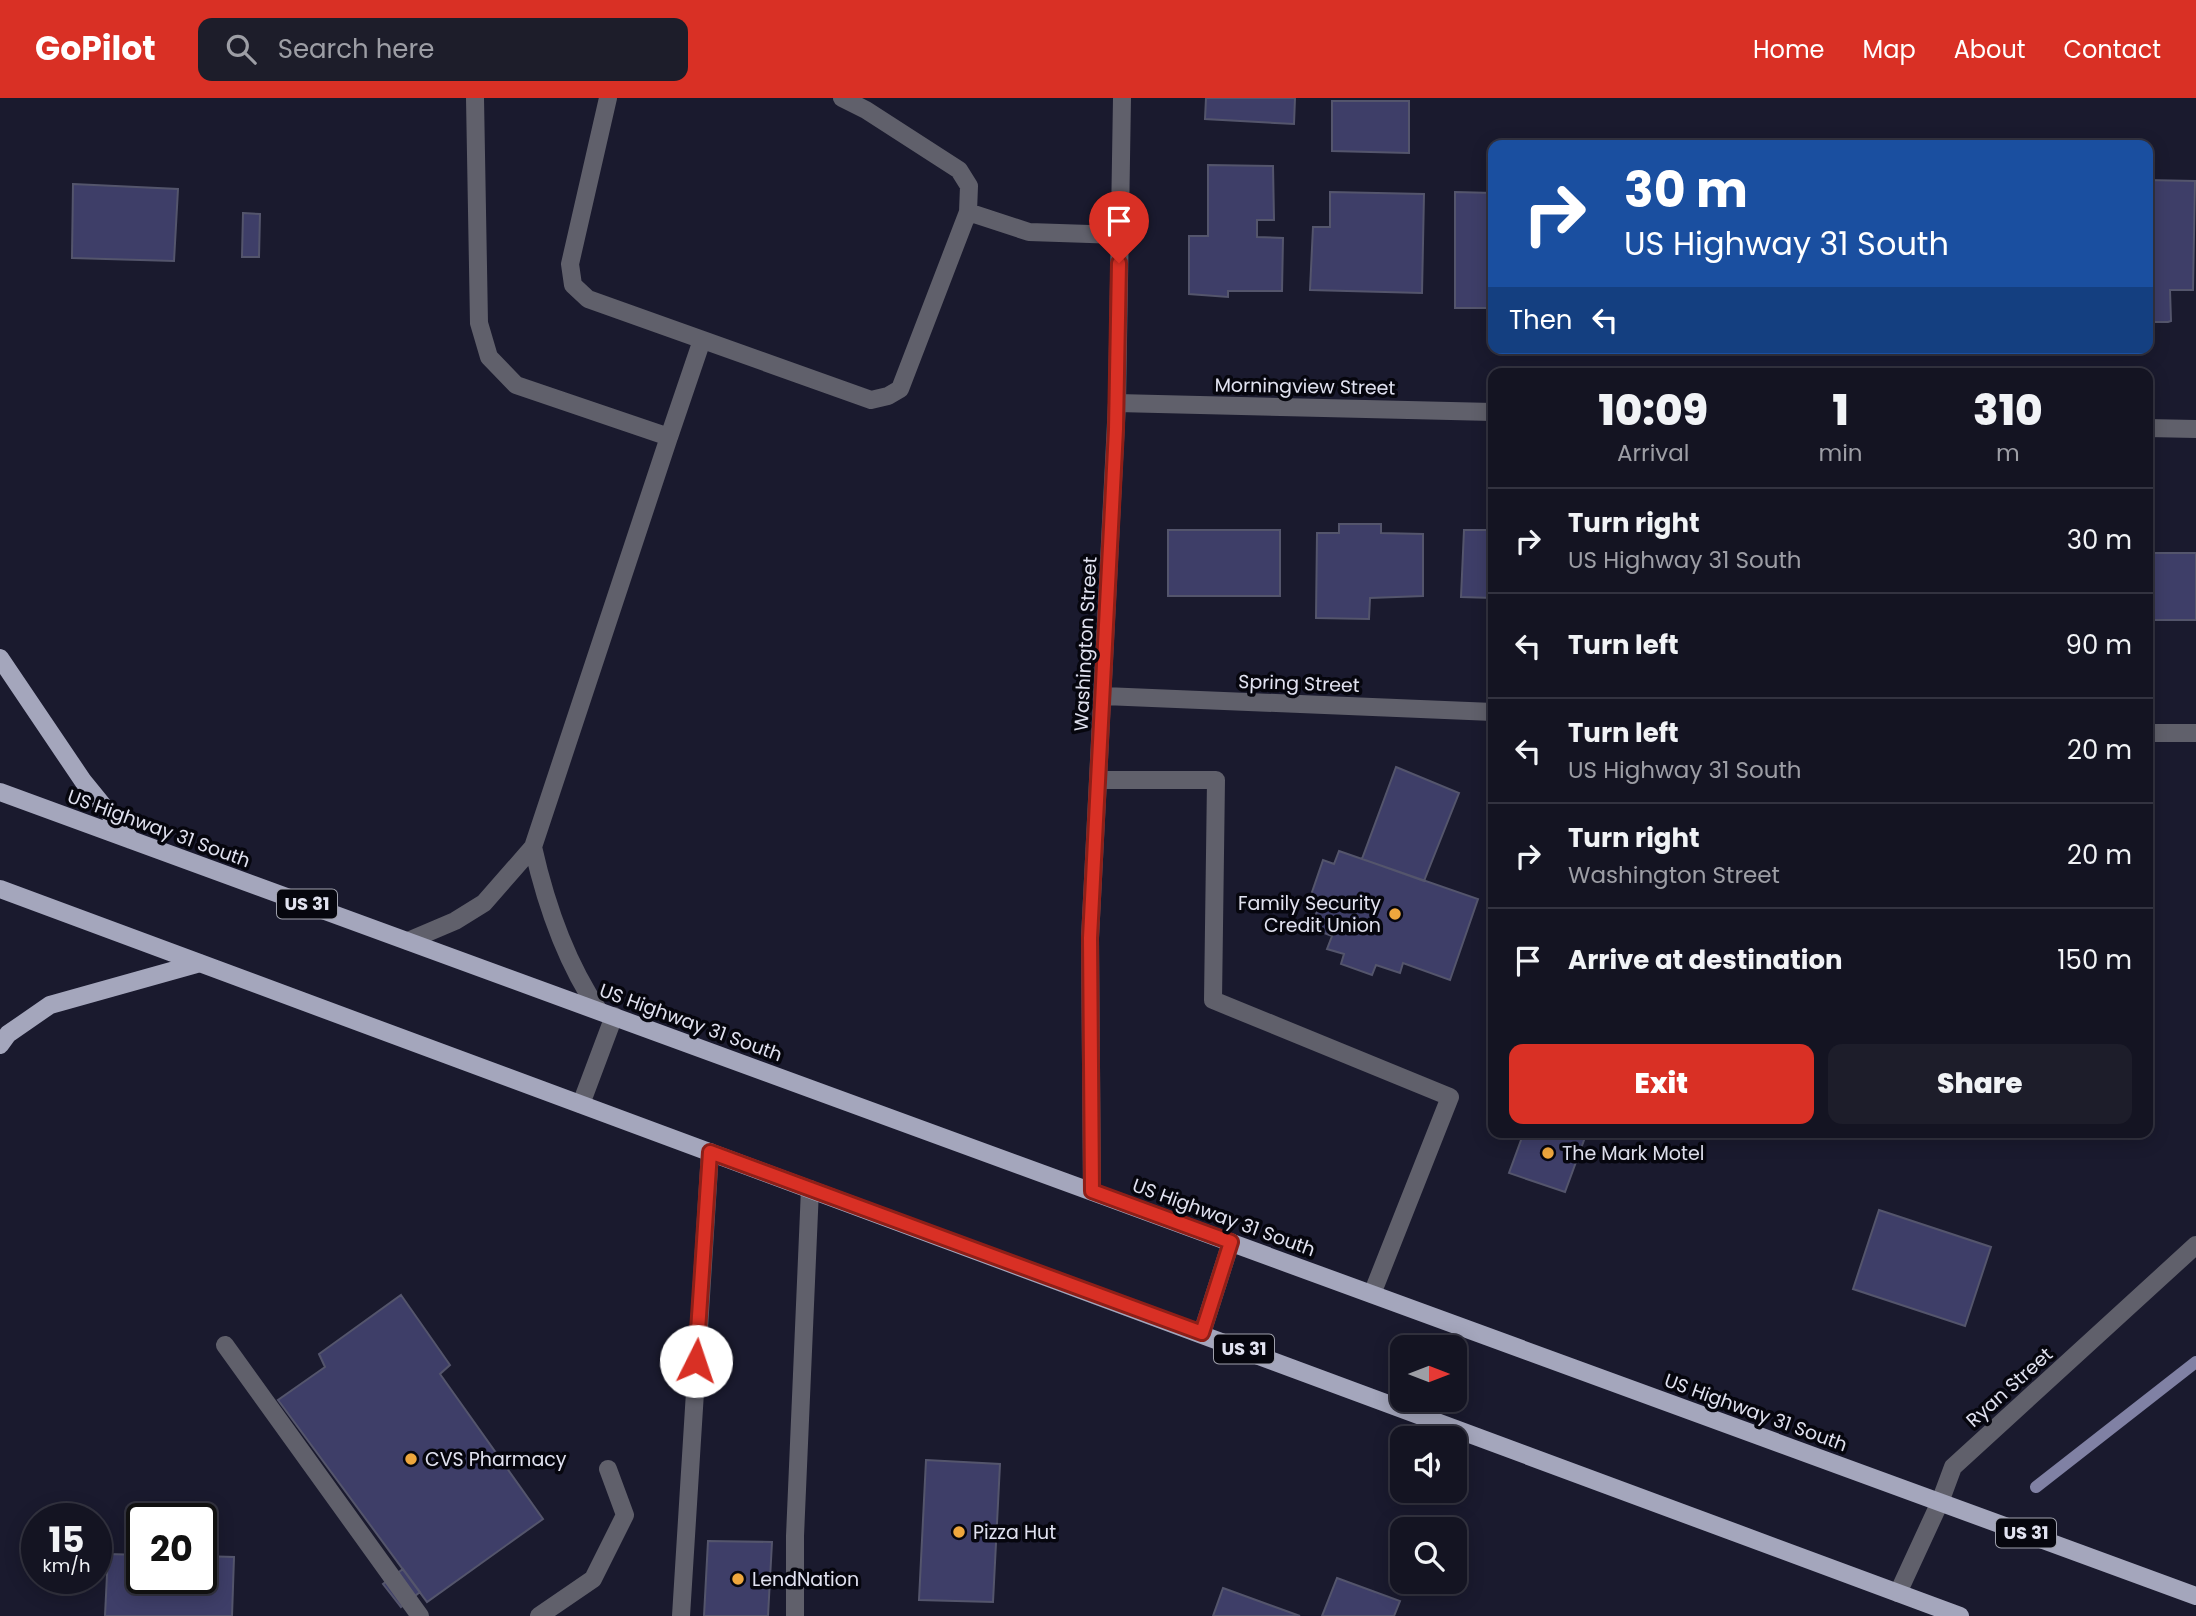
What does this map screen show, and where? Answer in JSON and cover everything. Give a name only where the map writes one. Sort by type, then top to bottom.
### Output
[{"type":"main road","points":[[0,658],[83,781],[131,840]]},
{"type":"main road","name":"US Highway 31 South","points":[[0,792],[2196,1595]]},
{"type":"main road","name":"US 31","points":[[0,889],[1898,1593],[1934,1612],[1960,1616]]},
{"type":"main road","points":[[0,1045],[8,1034],[50,1004],[200,963]]},
{"type":"street","points":[[475,98],[479,323],[489,358],[516,385],[669,437]]},
{"type":"street","points":[[608,98],[570,264],[573,285],[588,299],[872,400],[888,396],[900,389],[968,212],[969,186],[959,170],[866,110],[842,98]]},
{"type":"street","name":"Washington Street","points":[[1092,1191],[1090,938],[1117,403],[1122,98]]},
{"type":"street","points":[[968,212],[1029,232],[1120,235]]},
{"type":"street","points":[[408,941],[454,921],[484,903],[533,847],[702,340]]},
{"type":"street","name":"Morningview Street","points":[[1117,403],[1488,412]]},
{"type":"street","points":[[2153,428],[2196,429]]},
{"type":"street","name":"Spring Street","points":[[1104,696],[1488,712]]},
{"type":"street","points":[[2153,733],[2196,733]]},
{"type":"street","points":[[1099,780],[1216,780],[1213,1000],[1450,1097],[1372,1294]]},
{"type":"street","points":[[533,847],[543,890],[560,938],[579,981],[606,1013],[581,1104]]},
{"type":"street","points":[[681,1616],[710,1152]]},
{"type":"street","points":[[795,1616],[795,1536],[810,1189]]},
{"type":"street","points":[[1202,1333],[1231,1242]]},
{"type":"street","name":"Ryan Street","points":[[1898,1593],[1940,1502],[1953,1466],[2196,1245]]},
{"type":"street","points":[[225,1345],[420,1616]]},
{"type":"street","points":[[539,1616],[593,1579],[625,1515],[608,1469]]},
{"type":"building","points":[[1206,98],[1295,98],[1294,124],[1205,119]]},
{"type":"building","points":[[1332,101],[1409,101],[1409,153],[1332,151]]},
{"type":"building","points":[[1208,165],[1273,166],[1274,220],[1257,220],[1257,237],[1283,238],[1282,291],[1228,291],[1228,297],[1189,294],[1189,236],[1208,236]]},
{"type":"building","points":[[2153,180],[2195,181],[2193,290],[2170,290],[2171,321],[2153,322]]},
{"type":"building","points":[[73,184],[178,189],[174,261],[72,258]]},
{"type":"building","points":[[1330,192],[1424,194],[1422,293],[1310,290],[1313,227],[1330,227]]},
{"type":"building","points":[[1455,192],[1488,193],[1488,308],[1455,308]]},
{"type":"building","points":[[243,213],[260,214],[259,257],[242,257]]},
{"type":"building","points":[[1339,524],[1381,524],[1381,533],[1423,534],[1423,596],[1370,598],[1369,619],[1316,618],[1317,533],[1339,533]]},
{"type":"building","points":[[1168,530],[1280,530],[1280,596],[1168,596]]},
{"type":"building","points":[[1464,530],[1488,530],[1488,598],[1461,597]]},
{"type":"building","points":[[2153,553],[2196,553],[2196,620],[2153,620]]},
{"type":"building","points":[[1396,767],[1459,793],[1424,881],[1362,859]]},
{"type":"building","name":"Family Security Credit Union","points":[[1339,851],[1478,899],[1450,980],[1403,963],[1400,973],[1376,965],[1372,975],[1341,964],[1344,954],[1327,949],[1332,936],[1311,928],[1322,898],[1311,895],[1323,860],[1334,864]]},
{"type":"building","name":"The Mark Motel","points":[[1522,1138],[1585,1138],[1565,1192],[1509,1173]]},
{"type":"building","points":[[1879,1210],[1991,1247],[1965,1326],[1853,1289]]},
{"type":"building","name":"CVS Pharmacy","points":[[401,1295],[450,1365],[440,1374],[543,1519],[427,1602],[278,1400],[325,1367],[319,1354]]},
{"type":"building","name":"Pizza Hut","points":[[926,1460],[1000,1464],[993,1602],[919,1600]]},
{"type":"building","name":"LendNation","points":[[708,1541],[772,1542],[768,1616],[704,1616]]},
{"type":"building","points":[[112,1554],[126,1555],[126,1594],[217,1594],[217,1556],[234,1557],[232,1616],[105,1616],[106,1594],[112,1594]]},
{"type":"building","points":[[403,1569],[420,1592],[401,1607],[383,1584]]},
{"type":"building","points":[[1337,1578],[1400,1601],[1394,1616],[1322,1616]]},
{"type":"building","points":[[1223,1588],[1300,1616],[1213,1616]]},
{"type":"waterway","points":[[2036,1487],[2196,1362]]},
{"type":"place","name":"Family Security Credit Union","points":[[1395,914]]},
{"type":"place","name":"The Mark Motel","points":[[1548,1153]]},
{"type":"place","name":"CVS Pharmacy","points":[[411,1459]]},
{"type":"place","name":"Pizza Hut","points":[[959,1532]]},
{"type":"place","name":"LendNation","points":[[738,1579]]},
{"type":"route","points":[[696,1361],[710,1152],[1202,1333],[1231,1242],[1092,1191],[1090,938],[1116,429],[1119,263]]}]
